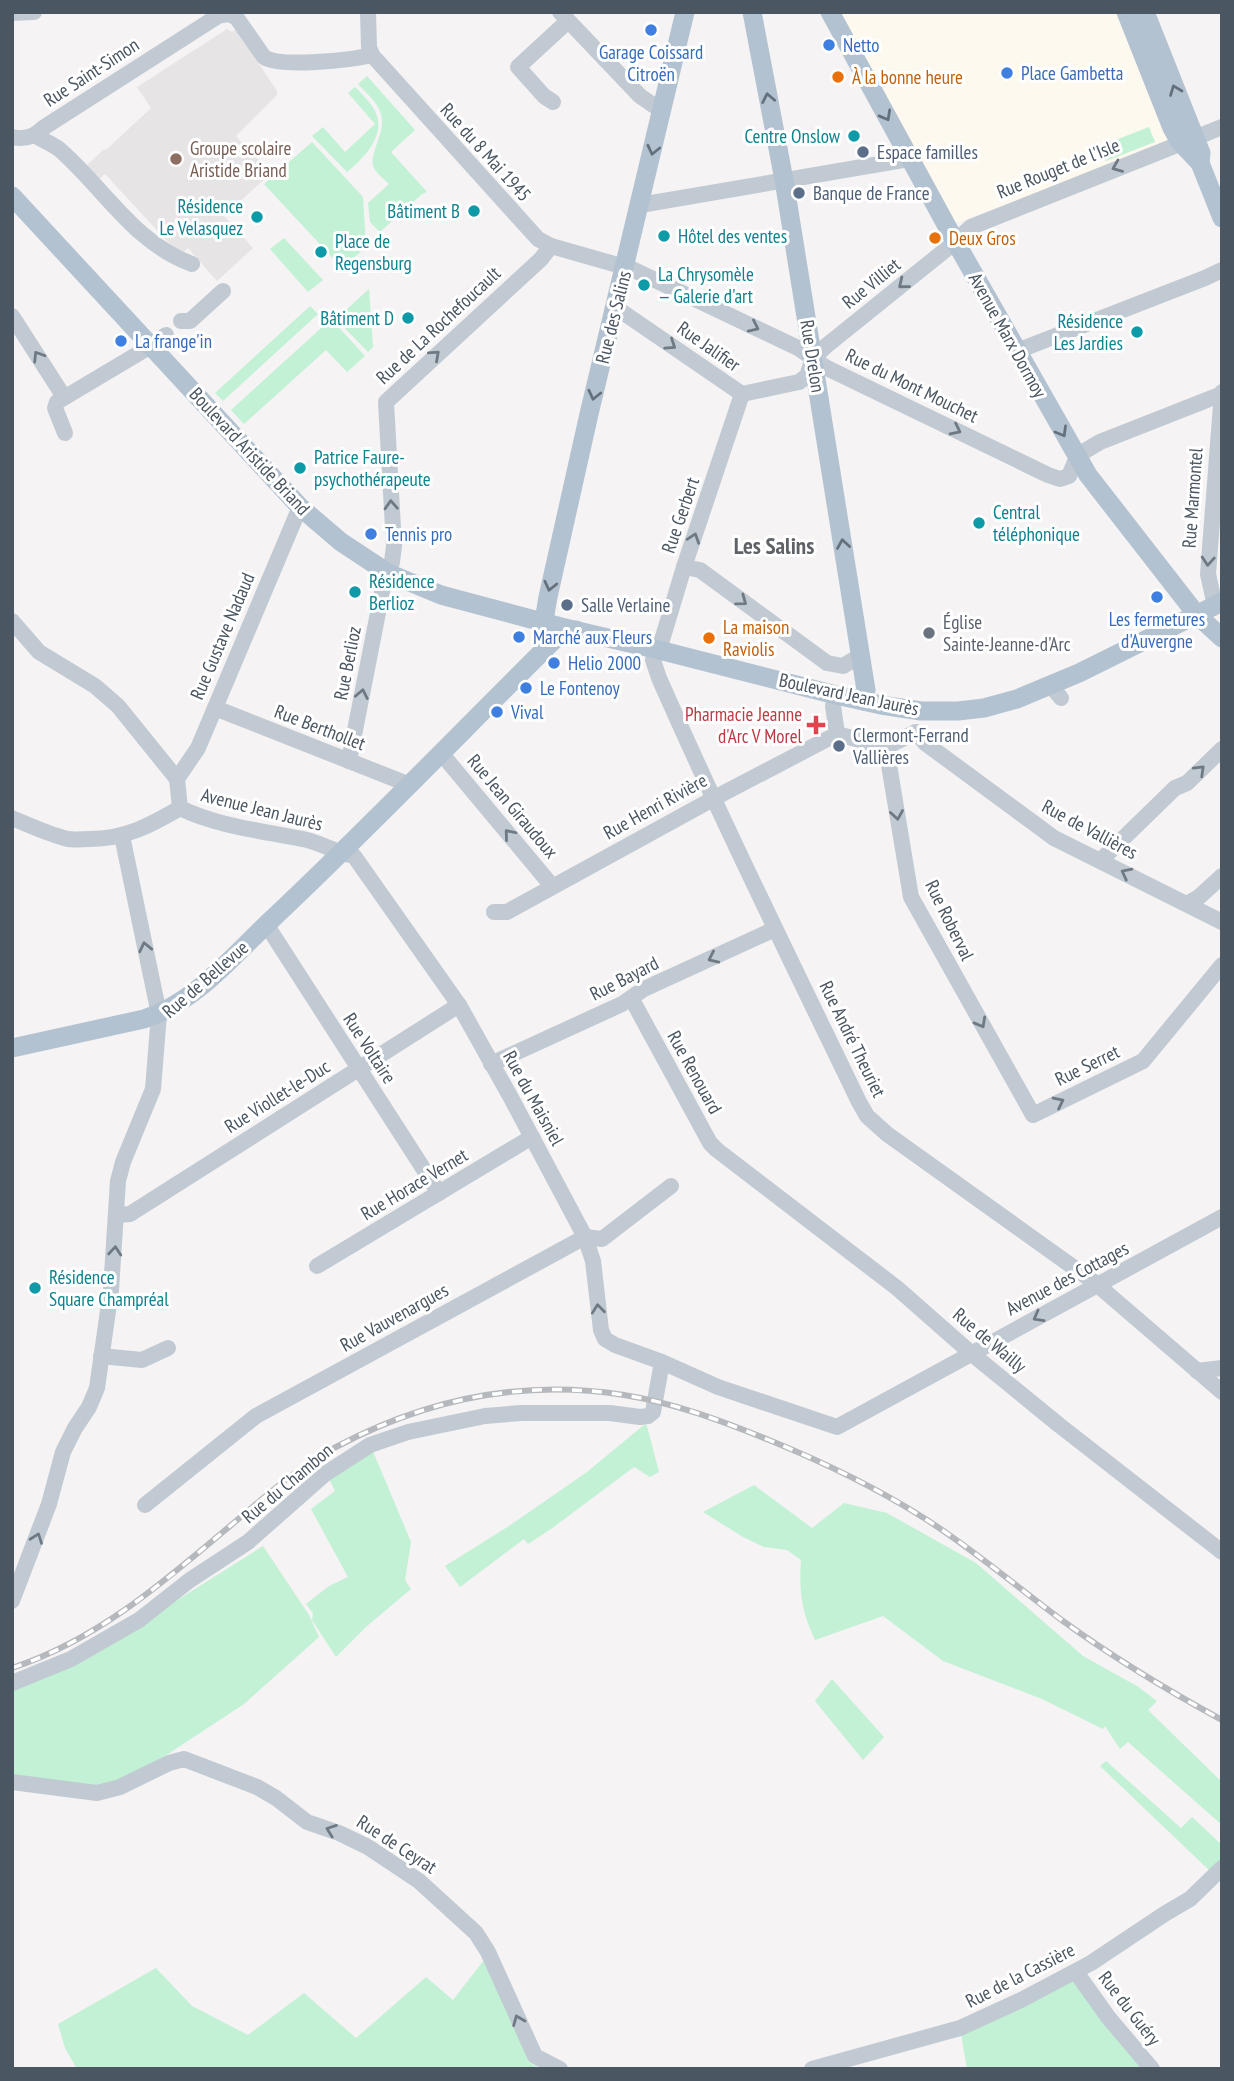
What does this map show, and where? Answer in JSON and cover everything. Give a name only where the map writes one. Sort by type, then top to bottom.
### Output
[{"type":"main road","name":"Rue des Salins","points":[[544,621],[685,12]]},
{"type":"main road","name":"Rue Drelon","points":[[752,12],[784,180],[813,358],[866,690],[864,701]]},
{"type":"main road","name":"Avenue Marx Dormoy","points":[[830,12],[909,159],[1068,442],[1078,455],[1079,475],[1196,615],[1221,637]]},
{"type":"main road","points":[[1126,12],[1172,128],[1200,153],[1200,163],[1222,218]]},
{"type":"main road","points":[[1145,12],[1187,140]]},
{"type":"main road","name":"Boulevard Aristide Briand","points":[[12,196],[159,341],[300,507],[341,542],[388,573],[441,595],[544,621]]},
{"type":"main road","name":"Avenue Marx Dormoy","points":[[1218,604],[1221,637]]},
{"type":"main road","name":"Boulevard Jean Jaurès","points":[[544,621],[836,695],[921,711],[958,711],[1056,692],[1218,604]]},
{"type":"main road","points":[[535,658],[544,621]]},
{"type":"main road","name":"Rue de Bellevue","points":[[159,1014],[194,992],[266,925],[556,638],[576,630]]},
{"type":"main road","points":[[12,1048],[159,1014]]},
{"type":"street","points":[[12,13],[34,12]]},
{"type":"street","points":[[368,12],[369,47],[372,55]]},
{"type":"street","name":"Rue Saint-Simon","points":[[12,137],[26,138],[36,135],[218,16],[228,14],[236,18],[264,57],[271,62],[356,59],[372,55]]},
{"type":"street","points":[[553,102],[544,96],[518,66],[564,16],[640,96],[663,108]]},
{"type":"street","name":"Rue du 8 Mai 1945","points":[[372,55],[538,239],[551,246],[626,266]]},
{"type":"street","name":"Rue Rouget de l'Isle","points":[[955,241],[971,227],[990,218],[1222,127]]},
{"type":"street","points":[[36,135],[57,148],[142,235],[177,259],[192,264]]},
{"type":"street","points":[[640,205],[909,159]]},
{"type":"street","name":"Rue Villiet","points":[[813,358],[955,241]]},
{"type":"street","name":"Rue de La Rochefoucault","points":[[388,573],[394,546],[386,402],[541,259],[551,246]]},
{"type":"street","name":"Rue du Mont Mouchet","points":[[626,266],[798,348],[827,368],[1048,475],[1060,479],[1079,475]]},
{"type":"street","points":[[1017,351],[1222,270]]},
{"type":"street","points":[[1205,278],[1222,285]]},
{"type":"street","points":[[181,321],[190,321],[223,292]]},
{"type":"street","name":"Rue Jalifier","points":[[615,307],[742,394],[799,382],[807,376],[813,358]]},
{"type":"street","points":[[12,316],[64,397]]},
{"type":"street","points":[[65,433],[55,408],[57,402],[159,341]]},
{"type":"street","points":[[1078,455],[1100,442],[1222,393]]},
{"type":"street","name":"Rue Marmontel","points":[[1218,604],[1208,574],[1222,393]]},
{"type":"street","name":"Rue Gerbert","points":[[659,650],[742,394]]},
{"type":"street","name":"Rue Gustave Nadaud","points":[[177,779],[195,754],[300,507]]},
{"type":"street","points":[[684,568],[700,570],[827,663],[843,666],[860,656]]},
{"type":"street","name":"Rue Berlioz","points":[[349,761],[388,573]]},
{"type":"street","name":"Avenue Jean Jaurès","points":[[12,621],[39,652],[107,696],[135,726],[177,779],[180,808],[200,817],[312,841],[341,853]]},
{"type":"street","name":"Rue André Theuriet","points":[[659,650],[653,660],[654,668],[713,799],[859,1102],[872,1121],[887,1135],[1098,1285],[1222,1392]]},
{"type":"street","points":[[836,695],[833,706],[836,734],[886,747],[916,732],[922,725],[921,711]]},
{"type":"street","name":"Rue Berthollet","points":[[215,708],[410,785]]},
{"type":"street","name":"Rue de Vallières","points":[[916,732],[925,743],[1054,838],[1222,922]]},
{"type":"street","name":"Rue Henri Rivière","points":[[494,912],[507,912],[836,734]]},
{"type":"street","name":"Rue Roberval","points":[[886,747],[911,897],[1001,1060]]},
{"type":"street","points":[[1100,860],[1175,788],[1187,783],[1222,749]]},
{"type":"street","name":"Rue Jean Giraudoux","points":[[441,753],[552,886]]},
{"type":"street","points":[[12,818],[72,840],[103,839],[148,827],[180,808]]},
{"type":"street","points":[[122,836],[159,1014]]},
{"type":"street","name":"Rue du Maisniel","points":[[341,853],[354,856],[459,1005],[532,1137],[584,1237],[593,1261],[599,1321],[605,1339],[662,1362]]},
{"type":"street","points":[[1187,904],[1222,876]]},
{"type":"street","name":"Rue Voltaire","points":[[266,925],[439,1193]]},
{"type":"street","name":"Rue Bayard","points":[[491,1064],[775,929]]},
{"type":"street","name":"Rue Serret","points":[[1001,1060],[1033,1115],[1143,1061],[1222,965]]},
{"type":"street","name":"Rue Renouard","points":[[630,999],[710,1143],[729,1161]]},
{"type":"street","name":"Rue Viollet-le-Duc","points":[[116,1215],[130,1214],[459,1005]]},
{"type":"street","name":"Rue de Bellevue","points":[[12,1601],[49,1504],[63,1452],[97,1388],[111,1290],[118,1181],[153,1088],[159,1014]]},
{"type":"street","name":"Rue Horace Vernet","points":[[317,1266],[532,1137]]},
{"type":"street","name":"Rue de Wailly","points":[[729,1161],[897,1288],[1059,1425],[1222,1552]]},
{"type":"street","name":"Rue Vauvenargues","points":[[145,1505],[256,1416],[584,1237],[602,1239],[671,1186]]},
{"type":"street","name":"Avenue des Cottages","points":[[662,1362],[718,1387],[837,1427],[1222,1217]]},
{"type":"street","points":[[102,1356],[142,1360],[168,1348]]},
{"type":"street","name":"Rue du Chambon","points":[[12,1683],[71,1659],[139,1620],[190,1580],[248,1542],[325,1474],[370,1445],[408,1432],[485,1416],[521,1413],[610,1413],[648,1416],[653,1412],[662,1362]]},
{"type":"street","points":[[1197,1371],[1222,1367]]},
{"type":"street","name":"Rue de Ceyrat","points":[[12,1782],[97,1793],[120,1787],[155,1769],[184,1759],[257,1787],[307,1822],[368,1846],[419,1881],[468,1925],[483,1942],[535,2056],[560,2069]]},
{"type":"street","name":"Rue de la Cassière","points":[[813,2069],[960,2028],[1021,2000],[1076,1972],[1190,1899],[1222,1868]]},
{"type":"street","name":"Rue du Guéry","points":[[1076,1972],[1108,2017],[1152,2069]]},
{"type":"shaded area","name":"Place Gambetta","points":[[834,12],[1119,12],[1168,140],[1161,146],[956,223]]},
{"type":"shaded area","name":"Groupe scolaire Aristide Briand","points":[[227,29],[232,32],[236,29],[277,91],[277,95],[236,136],[271,173],[224,216],[253,248],[217,281],[188,248],[180,255],[105,174],[97,181],[85,167],[151,108],[137,87]]},
{"type":"green space","points":[[367,76],[415,130],[391,152],[427,192],[380,232],[370,222],[368,203],[389,184],[374,168],[373,155],[382,117],[375,102],[358,84]]},
{"type":"green space","points":[[355,87],[374,109],[378,127],[367,152],[347,172],[312,136],[323,127],[345,152],[375,124],[348,93]]},
{"type":"green space","points":[[1149,127],[1155,142],[1106,161],[1100,146]]},
{"type":"green space","points":[[312,142],[363,197],[366,247],[342,268],[264,184]]},
{"type":"green space","points":[[284,238],[323,280],[308,292],[270,249]]},
{"type":"green space","points":[[369,289],[373,347],[368,352],[336,319]]},
{"type":"green space","points":[[310,306],[318,314],[223,401],[215,393]]},
{"type":"green space","points":[[331,319],[365,356],[347,372],[326,350],[244,424],[231,410]]},
{"type":"green space","points":[[645,1424],[659,1472],[650,1477],[634,1467],[551,1529],[528,1544],[524,1539],[460,1587],[445,1566],[587,1472]]},
{"type":"green space","points":[[372,1449],[411,1542],[405,1580],[411,1589],[367,1626],[336,1657],[312,1620],[313,1613],[306,1604],[329,1586],[348,1577],[311,1509],[335,1491],[328,1477]]},
{"type":"green space","points":[[754,1485],[812,1528],[844,1503],[887,1513],[976,1563],[1083,1656],[1137,1686],[1157,1701],[1148,1710],[1222,1782],[1222,1825],[1128,1742],[1120,1749],[1105,1726],[1103,1729],[1042,1699],[943,1661],[883,1616],[815,1640],[802,1601],[801,1560],[787,1550],[764,1547],[743,1537],[703,1512]]},
{"type":"green space","points":[[263,1546],[309,1615],[319,1637],[244,1704],[168,1754],[115,1784],[93,1789],[12,1778],[12,1687],[171,1604]]},
{"type":"green space","points":[[832,1679],[884,1737],[863,1760],[815,1701]]},
{"type":"green space","points":[[1106,1761],[1181,1828],[1192,1817],[1222,1845],[1222,1861],[1211,1872],[1100,1766]]},
{"type":"green space","points":[[484,1960],[532,2064],[542,2069],[77,2069],[65,2048],[58,2024],[156,1968],[192,2006],[248,2035],[304,1993],[356,2038],[426,1977],[453,2000]]},
{"type":"green space","points":[[1076,1972],[1152,2069],[967,2069],[960,2028]]},
{"type":"railway","points":[[12,1668],[44,1656],[103,1624],[158,1585],[297,1472],[336,1447],[370,1430],[440,1405],[476,1397],[512,1392],[586,1391],[643,1398],[698,1413],[789,1448],[868,1485],[942,1530],[1102,1648],[1222,1720]]},
{"type":"place","name":"Garage Coissard Citroën","points":[[651,30]]},
{"type":"place","name":"Netto","points":[[829,45]]},
{"type":"place","name":"Place Gambetta","points":[[1007,73]]},
{"type":"place","name":"À la bonne heure","points":[[838,77]]},
{"type":"place","name":"Centre Onslow","points":[[854,136]]},
{"type":"place","name":"Espace familles","points":[[863,152]]},
{"type":"place","name":"Groupe scolaire Aristide Briand","points":[[176,159]]},
{"type":"place","name":"Banque de France","points":[[799,193]]},
{"type":"place","name":"Bâtiment B","points":[[474,211]]},
{"type":"place","name":"Résidence Le Velasquez","points":[[257,217]]},
{"type":"place","name":"Hôtel des ventes","points":[[664,236]]},
{"type":"place","name":"Deux Gros","points":[[935,238]]},
{"type":"place","name":"Place de Regensburg","points":[[321,252]]},
{"type":"place","name":"La Chrysomèle — Galerie d'art","points":[[644,285]]},
{"type":"place","name":"Bâtiment D","points":[[408,318]]},
{"type":"place","name":"Résidence Les Jardies","points":[[1137,332]]},
{"type":"place","name":"La frange'in","points":[[121,341]]},
{"type":"place","name":"Patrice Faure- psychothérapeute","points":[[300,468]]},
{"type":"place","name":"Central téléphonique","points":[[979,523]]},
{"type":"place","name":"Tennis pro","points":[[371,534]]},
{"type":"place","name":"Résidence Berlioz","points":[[355,592]]},
{"type":"place","name":"Les fermetures d'Auvergne","points":[[1157,597]]},
{"type":"place","name":"Salle Verlaine","points":[[567,605]]},
{"type":"place","name":"Église Sainte-Jeanne-d'Arc","points":[[929,633]]},
{"type":"place","name":"Marché aux Fleurs","points":[[519,637]]},
{"type":"place","name":"La maison Raviolis","points":[[709,638]]},
{"type":"place","name":"Helio 2000","points":[[554,663]]},
{"type":"place","name":"Le Fontenoy","points":[[526,688]]},
{"type":"place","name":"Vival","points":[[497,712]]},
{"type":"place","name":"Pharmacie Jeanne d'Arc V Morel","points":[[816,725]]},
{"type":"place","name":"Clermont-Ferrand Vallières","points":[[839,746]]},
{"type":"place","name":"Résidence Square Champréal","points":[[35,1288]]},
{"type":"district","name":"Les Salins","points":[[774,545]]}]
